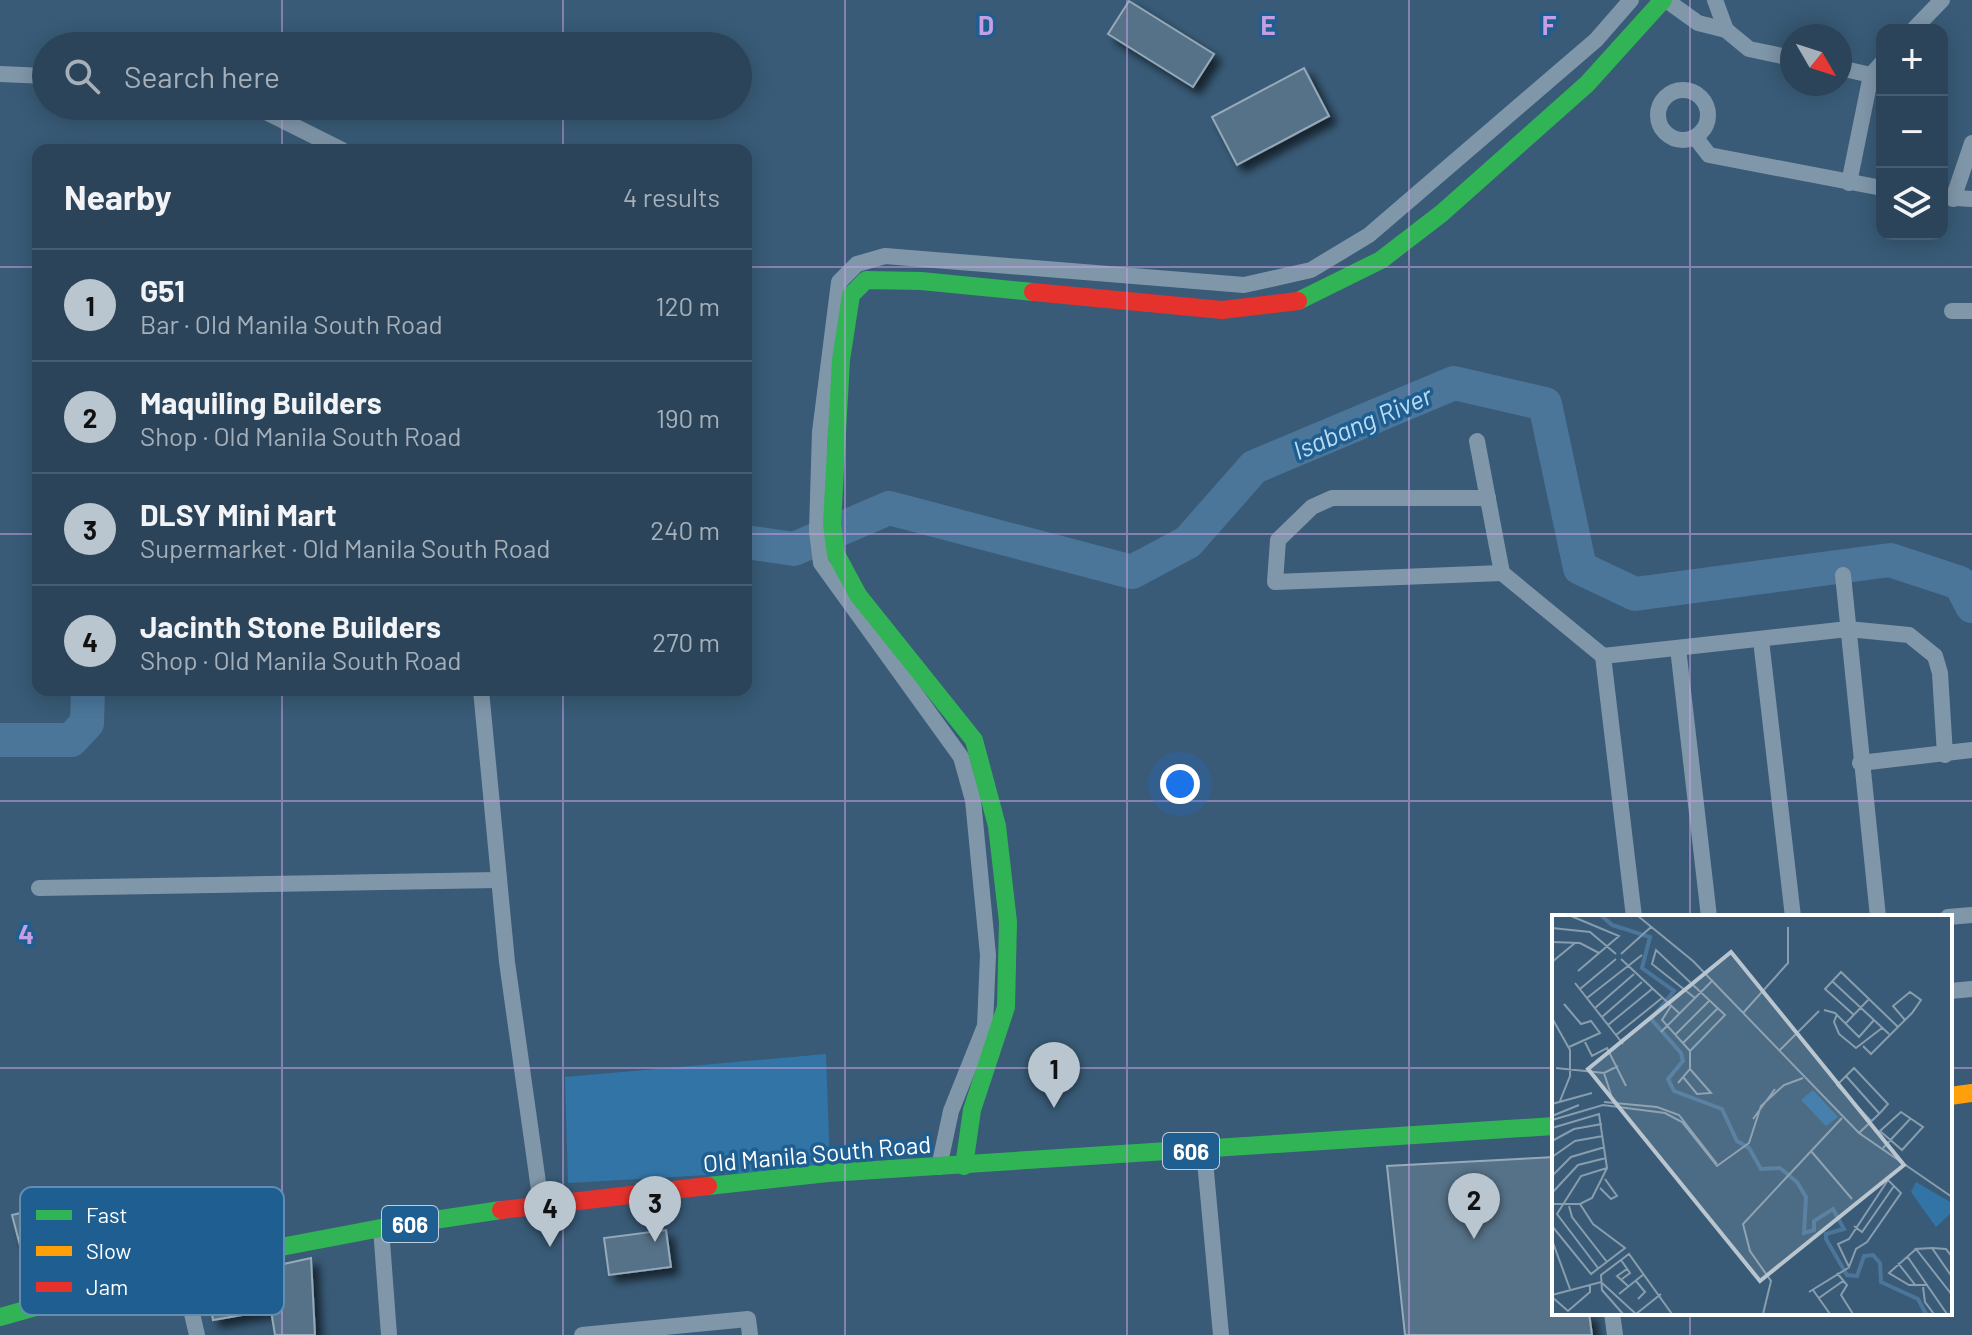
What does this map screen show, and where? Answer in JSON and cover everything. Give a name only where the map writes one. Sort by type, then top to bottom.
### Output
[{"type":"street","points":[[939,1167],[951,1111],[985,1026],[988,955],[973,800],[961,757],[829,559],[824,527],[820,432],[839,282],[857,264],[885,256],[1244,285],[1311,270],[1369,235],[1596,40],[1631,0]]},
{"type":"street","points":[[824,527],[841,360],[851,295],[866,280],[921,281],[1222,310],[1297,301],[1381,260],[1419,231],[1587,84],[1664,0],[1698,23],[1726,30],[1749,49],[1780,55]]},
{"type":"street","points":[[1715,0],[1726,30]]},
{"type":"street","points":[[1919,24],[1942,0]]},
{"type":"street","points":[[1849,183],[1876,69],[1852,68]]},
{"type":"street","points":[[0,74],[32,75]]},
{"type":"street","points":[[282,120],[330,144]]},
{"type":"street","points":[[1695,137],[1709,155],[1876,187]]},
{"type":"street","points":[[1972,143],[1948,198],[1972,199]]},
{"type":"street","points":[[1401,207],[1419,231]]},
{"type":"street","points":[[1075,294],[1080,271]]},
{"type":"street","points":[[1952,311],[1972,311]]},
{"type":"street","points":[[1477,441],[1502,573],[1603,656],[1634,915]]},
{"type":"street","points":[[1488,498],[1332,498],[1312,507],[1278,540],[1275,582],[1502,573]]},
{"type":"street","points":[[829,559],[974,740],[997,826],[1008,922],[1006,1007],[972,1110],[964,1166]]},
{"type":"street","points":[[1843,575],[1878,915]]},
{"type":"street","points":[[1603,656],[1848,629],[1909,635],[1935,656],[1959,753],[1860,763]]},
{"type":"street","points":[[1761,640],[1793,915]]},
{"type":"street","points":[[1678,648],[1709,915]]},
{"type":"street","points":[[482,696],[498,880],[541,1204]]},
{"type":"street","points":[[39,888],[498,880]]},
{"type":"street","points":[[1952,917],[1972,915]]},
{"type":"street","points":[[1952,991],[1972,989]]},
{"type":"street","points":[[1952,1096],[1972,1093]]},
{"type":"street","name":"Old Manila South Road","points":[[284,1246],[541,1204],[828,1173],[1552,1126]]},
{"type":"street","points":[[1204,1150],[1221,1335]]},
{"type":"street","points":[[381,1228],[389,1335]]},
{"type":"street","name":"Old Manila South Road","points":[[0,1317],[20,1311]]},
{"type":"street","points":[[192,1315],[197,1335]]},
{"type":"street","points":[[1612,1315],[1615,1335]]},
{"type":"street","points":[[582,1335],[748,1319],[750,1335]]},
{"type":"shaded area","points":[[826,1054],[830,1168],[568,1183],[565,1077]]},
{"type":"building","points":[[1129,1],[1214,54],[1193,87],[1108,34]]},
{"type":"building","points":[[1304,68],[1329,116],[1237,165],[1212,117]]},
{"type":"building","points":[[1552,1157],[1552,1315],[1589,1315],[1592,1335],[1405,1335],[1387,1166]]},
{"type":"building","points":[[20,1213],[20,1245],[12,1215]]},
{"type":"building","points":[[666,1230],[671,1267],[609,1275],[604,1238]]},
{"type":"building","points":[[311,1258],[315,1335],[275,1335],[272,1315],[284,1315],[284,1264]]},
{"type":"building","points":[[212,1315],[242,1315],[213,1320]]},
{"type":"waterway","name":"Isabang River","points":[[752,543],[794,549],[889,508],[1132,572],[1188,542],[1254,467],[1454,383],[1545,404],[1580,568],[1635,594],[1890,560],[1960,583],[1972,606]]},
{"type":"waterway","name":"Isabang River","points":[[0,740],[71,740],[87,723],[88,696]]},
{"type":"traffic: fast","points":[[1298,301],[1381,260],[1442,213],[1587,84],[1663,0]]},
{"type":"traffic: fast","points":[[964,1166],[972,1110],[1006,1007],[1008,922],[997,826],[974,740],[858,595],[836,554],[832,524],[841,360],[851,295],[866,280],[921,281],[1033,292]]},
{"type":"traffic: fast","points":[[708,1186],[828,1173],[1552,1126]]},
{"type":"traffic: fast","points":[[284,1246],[501,1210]]},
{"type":"traffic: fast","points":[[0,1317],[20,1311]]},
{"type":"traffic: slow","points":[[1952,1096],[1972,1093]]},
{"type":"traffic: jam","points":[[1033,292],[1222,310],[1298,301]]},
{"type":"traffic: jam","points":[[501,1210],[708,1186]]},
{"type":"place","name":"G51","points":[[1054,1108]]},
{"type":"place","name":"Maquiling Builders","points":[[1474,1239]]},
{"type":"place","name":"DLSY Mini Mart","points":[[655,1242]]},
{"type":"place","name":"Jacinth Stone Builders","points":[[550,1247]]}]
